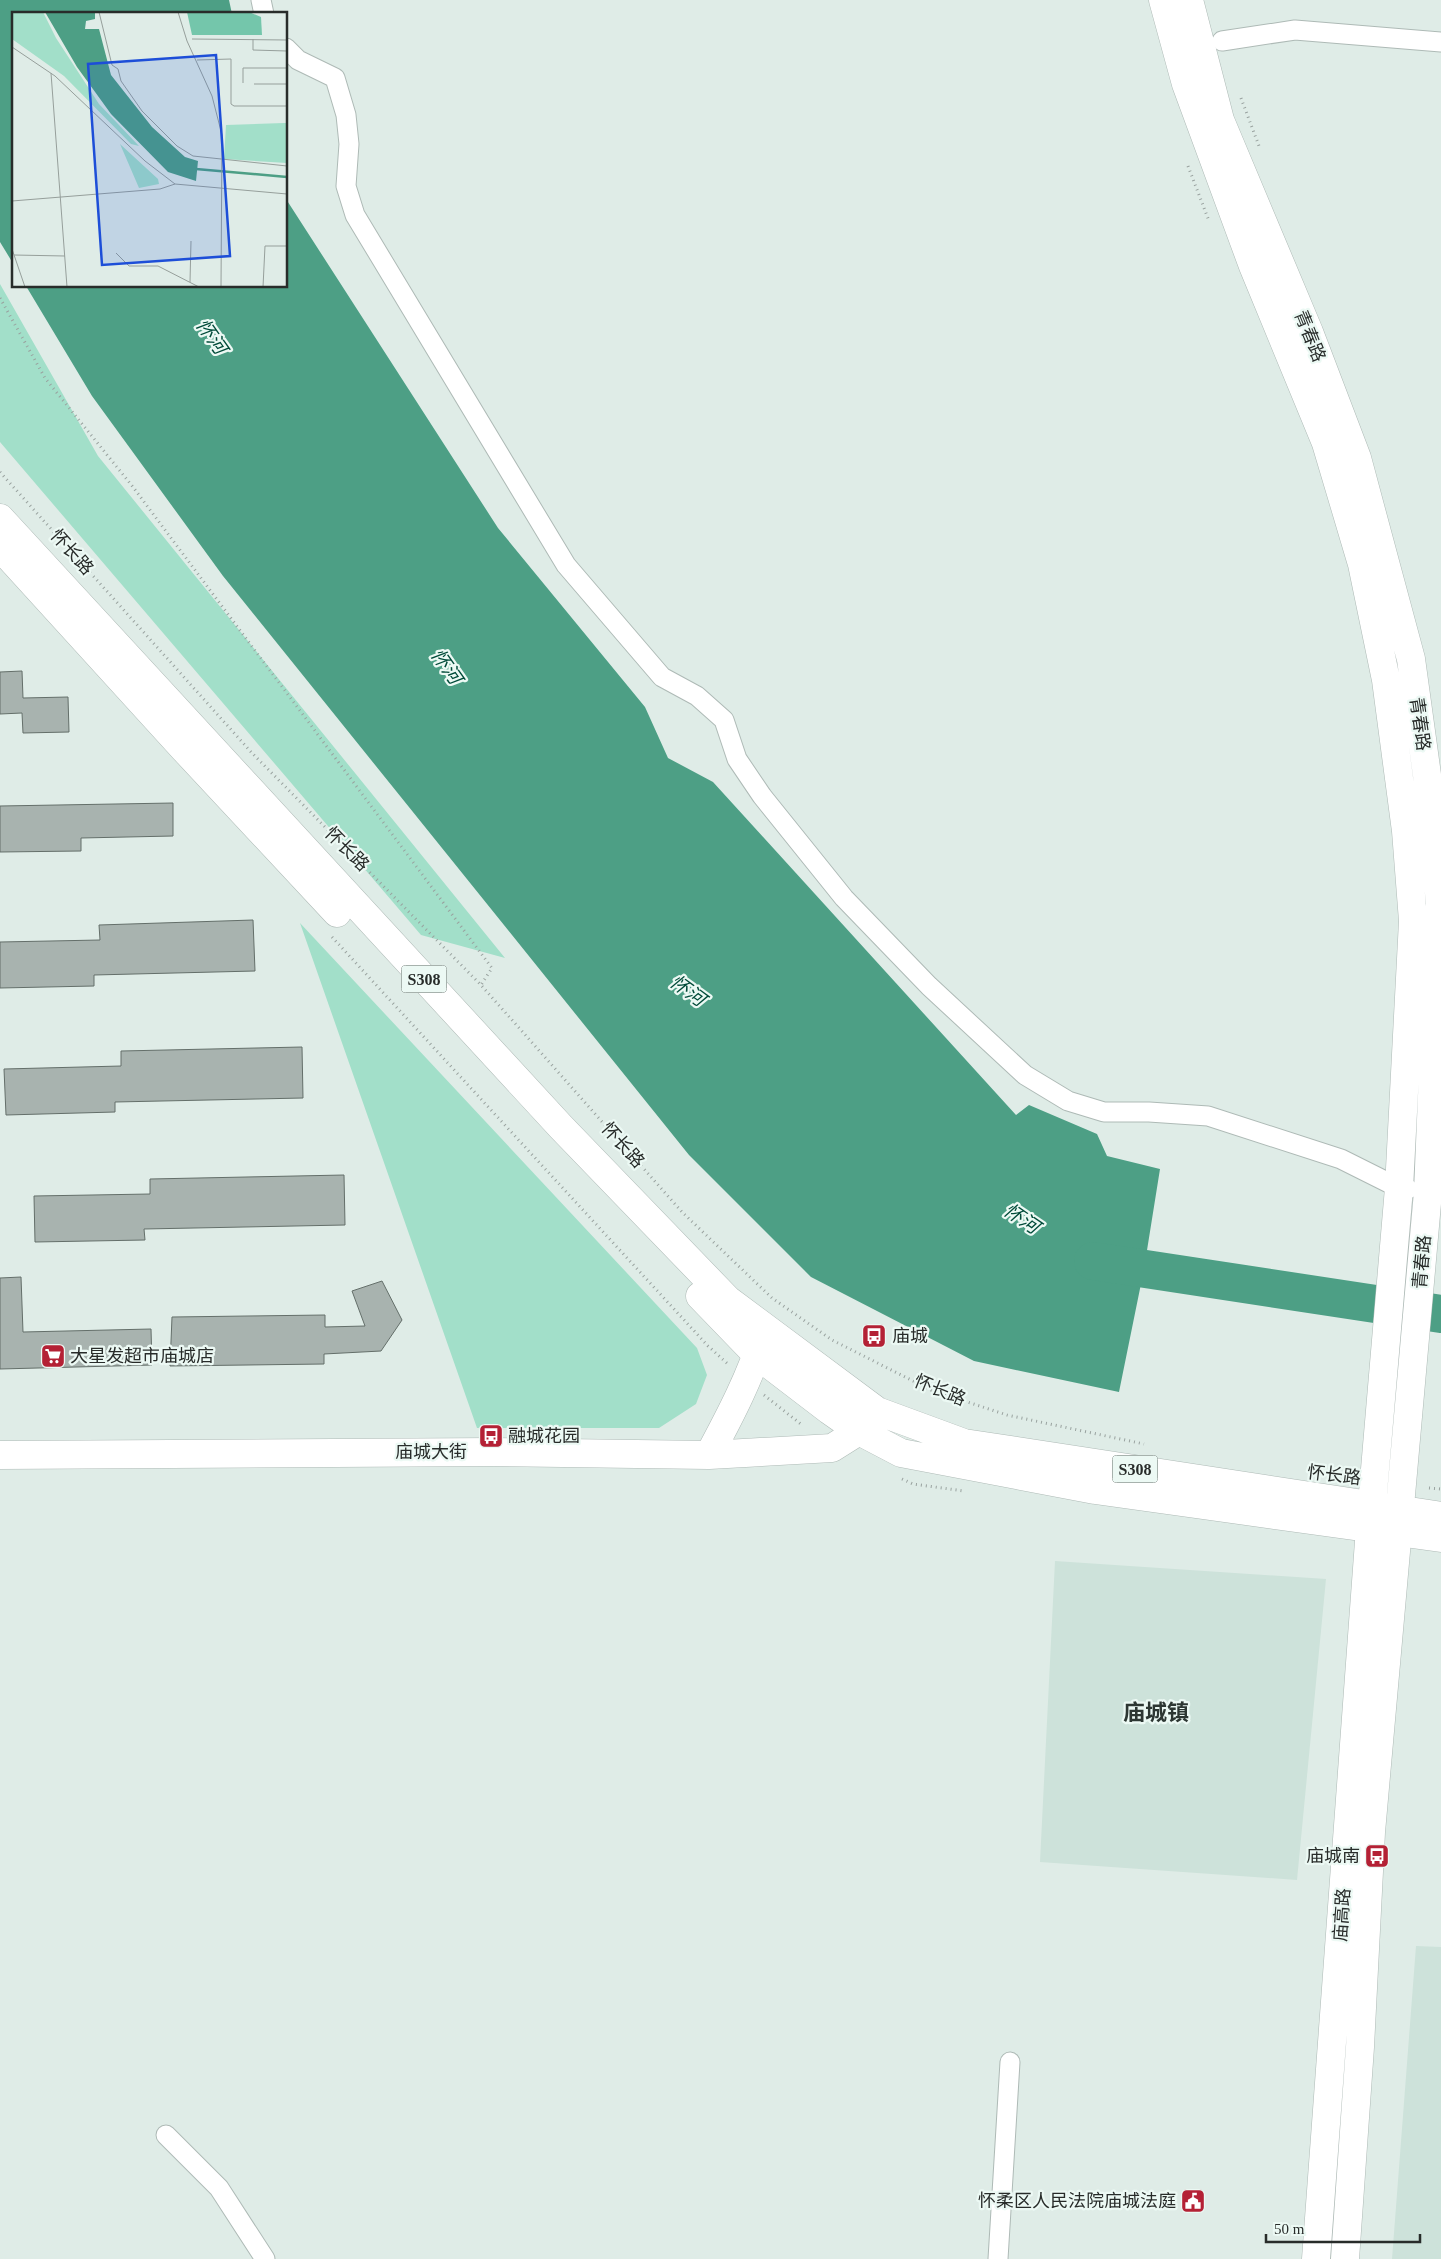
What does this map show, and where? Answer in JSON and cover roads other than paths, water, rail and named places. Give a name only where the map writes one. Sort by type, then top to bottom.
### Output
[{"type":"main road","name":"青春路","points":[[1162,0],[1186,84],[1253,266],[1326,443],[1362,564],[1386,680],[1406,831],[1413,921],[1382,1511]]},
{"type":"main road","name":"青春路","points":[[1189,0],[1220,120],[1309,332],[1357,458],[1411,659],[1427,775],[1440,903],[1435,1192],[1402,1484]]},
{"type":"main road","name":"怀长路","points":[[0,518],[561,1128],[728,1300],[765,1328],[868,1421]]},
{"type":"main road","name":"怀长路","points":[[0,547],[245,814],[757,1355],[868,1421],[964,1443],[1382,1511],[1441,1516]]},
{"type":"main road","points":[[709,1455],[730,1417],[757,1355],[765,1328]]},
{"type":"main road","name":"庙城大街","points":[[0,1455],[484,1452],[709,1455],[832,1448],[868,1421]]},
{"type":"main road","name":"庙高路","points":[[1316,2259],[1382,1511],[1402,1484]]},
{"type":"main road","name":"怀长路","points":[[1382,1511],[1441,1538]]},
{"type":"main road","name":"庙高路","points":[[1345,2259],[1360,2047],[1371,1832],[1382,1511]]},
{"type":"street","points":[[1222,41],[1294,30],[1441,42]]},
{"type":"street","points":[[288,50],[298,60],[335,78],[346,115],[348,144],[346,186],[355,215],[566,565],[662,677],[697,696],[724,720],[736,759],[762,796],[844,898],[922,980],[1025,1075],[1068,1101],[1104,1112],[1150,1112],[1208,1116],[1341,1159],[1399,1188],[1435,1192]]},
{"type":"street","points":[[998,2259],[1010,2062]]},
{"type":"street","points":[[166,2135],[219,2188],[265,2259]]},
{"type":"water","points":[[0,0],[229,0],[232,12],[12,12],[12,262],[0,242]]},
{"type":"water","points":[[288,202],[498,528],[645,707],[668,758],[713,782],[1016,1115],[1029,1105],[1097,1134],[1107,1156],[1160,1169],[1144,1269],[1119,1392],[974,1361],[811,1277],[689,1155],[223,576],[92,396],[27,288],[288,288]]},
{"type":"waterway","name":"怀河","points":[[1093,1261],[1441,1314]]},
{"type":"place","name":"庙城","points":[[874,1336]]},
{"type":"place","name":"大星发超市庙城店","points":[[53,1356]]},
{"type":"place","name":"融城花园","points":[[491,1436]]},
{"type":"place","name":"庙城南","points":[[1377,1856]]},
{"type":"place","name":"怀柔区人民法院庙城法庭","points":[[1193,2201]]},
{"type":"district","name":"庙城镇","points":[[1156,1712]]}]
